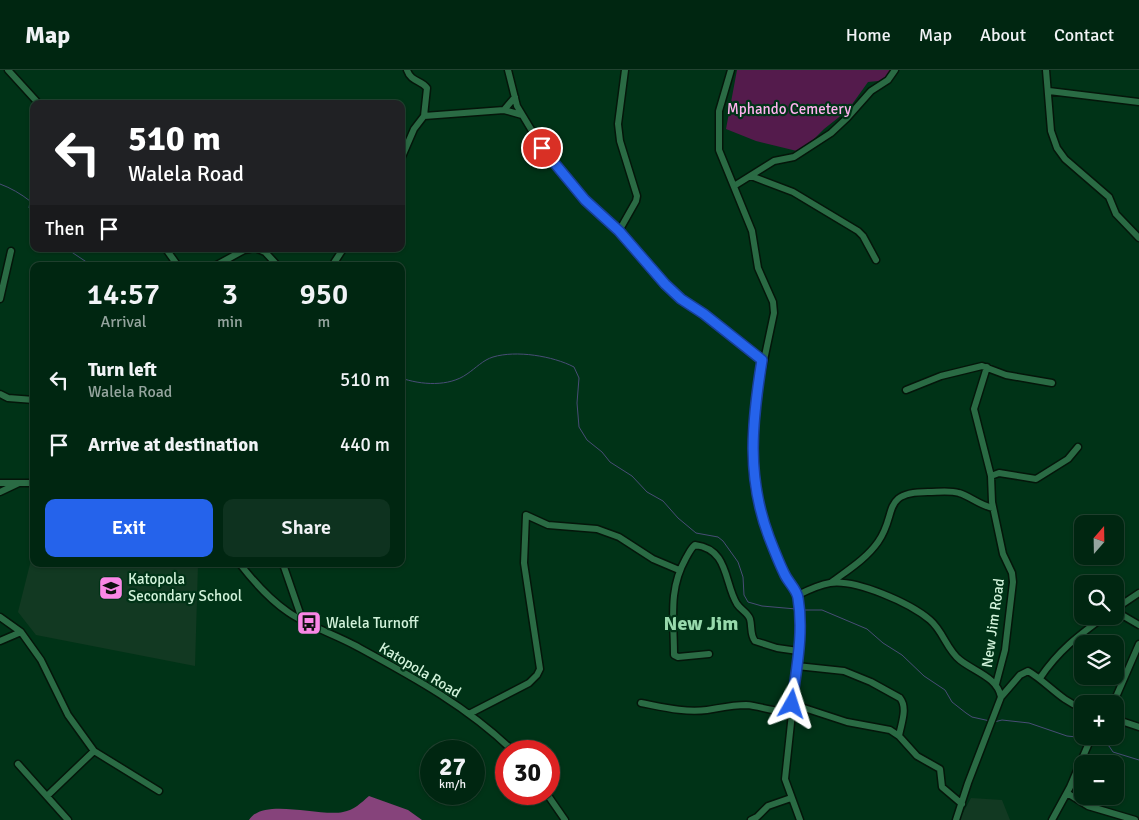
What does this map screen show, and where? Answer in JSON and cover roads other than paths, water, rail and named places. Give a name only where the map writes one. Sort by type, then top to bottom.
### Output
[{"type":"street","points":[[8,70],[36,100]]},
{"type":"street","points":[[405,150],[414,129],[424,116],[427,88],[412,79],[407,70]]},
{"type":"street","points":[[508,70],[514,97],[522,115],[542,148],[585,200],[619,231],[665,284],[681,299],[704,314],[762,360]]},
{"type":"street","points":[[619,231],[637,196],[620,141],[618,124],[625,70]]},
{"type":"street","points":[[730,70],[720,111],[719,150],[752,231],[758,268],[774,302],[774,313],[762,360],[752,430],[756,490],[762,519],[785,576],[798,595],[800,613],[797,666],[785,779],[800,820]]},
{"type":"street","points":[[734,186],[774,161],[794,157],[831,133],[848,118],[871,91],[888,80],[895,70]]},
{"type":"street","points":[[1046,70],[1049,91],[1050,131],[1057,148],[1065,159],[1109,197],[1116,214],[1139,238]]},
{"type":"street","points":[[1049,91],[1139,102]]},
{"type":"street","points":[[504,110],[514,97]]},
{"type":"street","points":[[424,116],[504,110],[522,115]]},
{"type":"street","points":[[751,176],[793,192],[858,231],[863,236],[876,260]]},
{"type":"street","points":[[0,297],[11,251]]},
{"type":"street","points":[[222,262],[240,252]]},
{"type":"street","points":[[265,252],[274,262]]},
{"type":"street","points":[[906,390],[982,366],[1006,375],[1052,383]]},
{"type":"street","name":"New Jim Road","points":[[988,367],[974,409],[991,476],[993,508],[1003,554],[1012,573],[1013,582],[1005,650],[996,684],[1001,698]]},
{"type":"street","points":[[0,394],[8,398],[30,400]]},
{"type":"street","points":[[991,476],[999,473],[1036,479],[1068,459],[1078,447]]},
{"type":"street","points":[[0,492],[23,481]]},
{"type":"street","points":[[0,483],[30,482]]},
{"type":"street","points":[[830,583],[854,566],[876,545],[901,495],[920,492],[958,492],[977,503],[993,508]]},
{"type":"street","points":[[469,714],[529,683],[540,669],[524,563],[526,515],[548,525],[597,529],[612,534],[653,559],[679,570]]},
{"type":"street","points":[[709,654],[678,657],[674,655],[672,605],[679,570],[695,545],[715,554],[723,563],[736,603],[750,620],[755,641],[768,646],[798,651]]},
{"type":"street","name":"Katopola Road","points":[[243,567],[273,601],[302,619],[426,685],[469,714],[499,740]]},
{"type":"street","points":[[284,567],[302,619]]},
{"type":"street","points":[[798,595],[814,587],[830,583],[852,584],[867,588],[919,612],[931,620],[960,660],[996,684]]},
{"type":"street","points":[[1124,603],[1139,593]]},
{"type":"street","points":[[1124,615],[1139,624]]},
{"type":"street","points":[[0,616],[21,632],[41,660],[68,714],[94,751],[159,791]]},
{"type":"street","points":[[1040,678],[1052,660],[1066,645],[1093,625]]},
{"type":"street","points":[[0,641],[21,632]]},
{"type":"street","points":[[1117,695],[1139,644]]},
{"type":"street","points":[[797,666],[844,671],[871,682],[900,698],[904,709],[899,736]]},
{"type":"street","points":[[956,820],[968,783],[1001,698],[1020,675],[1028,671],[1074,703]]},
{"type":"street","points":[[641,703],[688,710],[707,710],[733,705],[749,705],[774,712],[792,708],[847,722],[890,730],[899,736],[917,756],[940,769],[942,787],[962,804]]},
{"type":"street","points":[[1124,722],[1139,727]]},
{"type":"street","points":[[1052,820],[1067,793],[1088,745]]},
{"type":"street","points":[[47,796],[94,751]]},
{"type":"street","points":[[18,764],[68,820]]},
{"type":"street","points":[[1067,793],[1109,816],[1134,820]]},
{"type":"street","points":[[751,820],[768,806],[791,798]]},
{"type":"street","points":[[555,805],[565,820]]},
{"type":"waterway","points":[[0,184],[16,191],[30,201]]},
{"type":"waterway","points":[[30,201],[30,209]]},
{"type":"waterway","points":[[72,252],[86,262]]},
{"type":"waterway","points":[[405,379],[435,384],[452,381],[467,374],[489,358],[512,354],[545,357],[574,367],[579,378],[577,403],[579,427],[587,440],[602,452],[610,462],[632,476],[647,492],[663,501],[678,518],[696,533],[718,537],[723,541],[738,562],[743,577],[744,595],[748,602],[762,606],[796,609]]},
{"type":"waterway","points":[[802,610],[822,610],[867,629],[883,643],[902,655],[924,676],[945,690],[952,702],[966,713],[972,717],[990,721]]},
{"type":"waterway","points":[[994,722],[1002,720],[1029,723],[1067,736],[1096,739],[1109,746],[1113,752],[1139,760]]},
{"type":"place","name":"Katopola Secondary School","points":[[111,588]]},
{"type":"place","name":"Walela Turnoff","points":[[309,623]]},
{"type":"district","name":"New Jim","points":[[701,623]]},
{"type":"park label","name":"Mphando Cemetery","points":[[789,109]]}]
